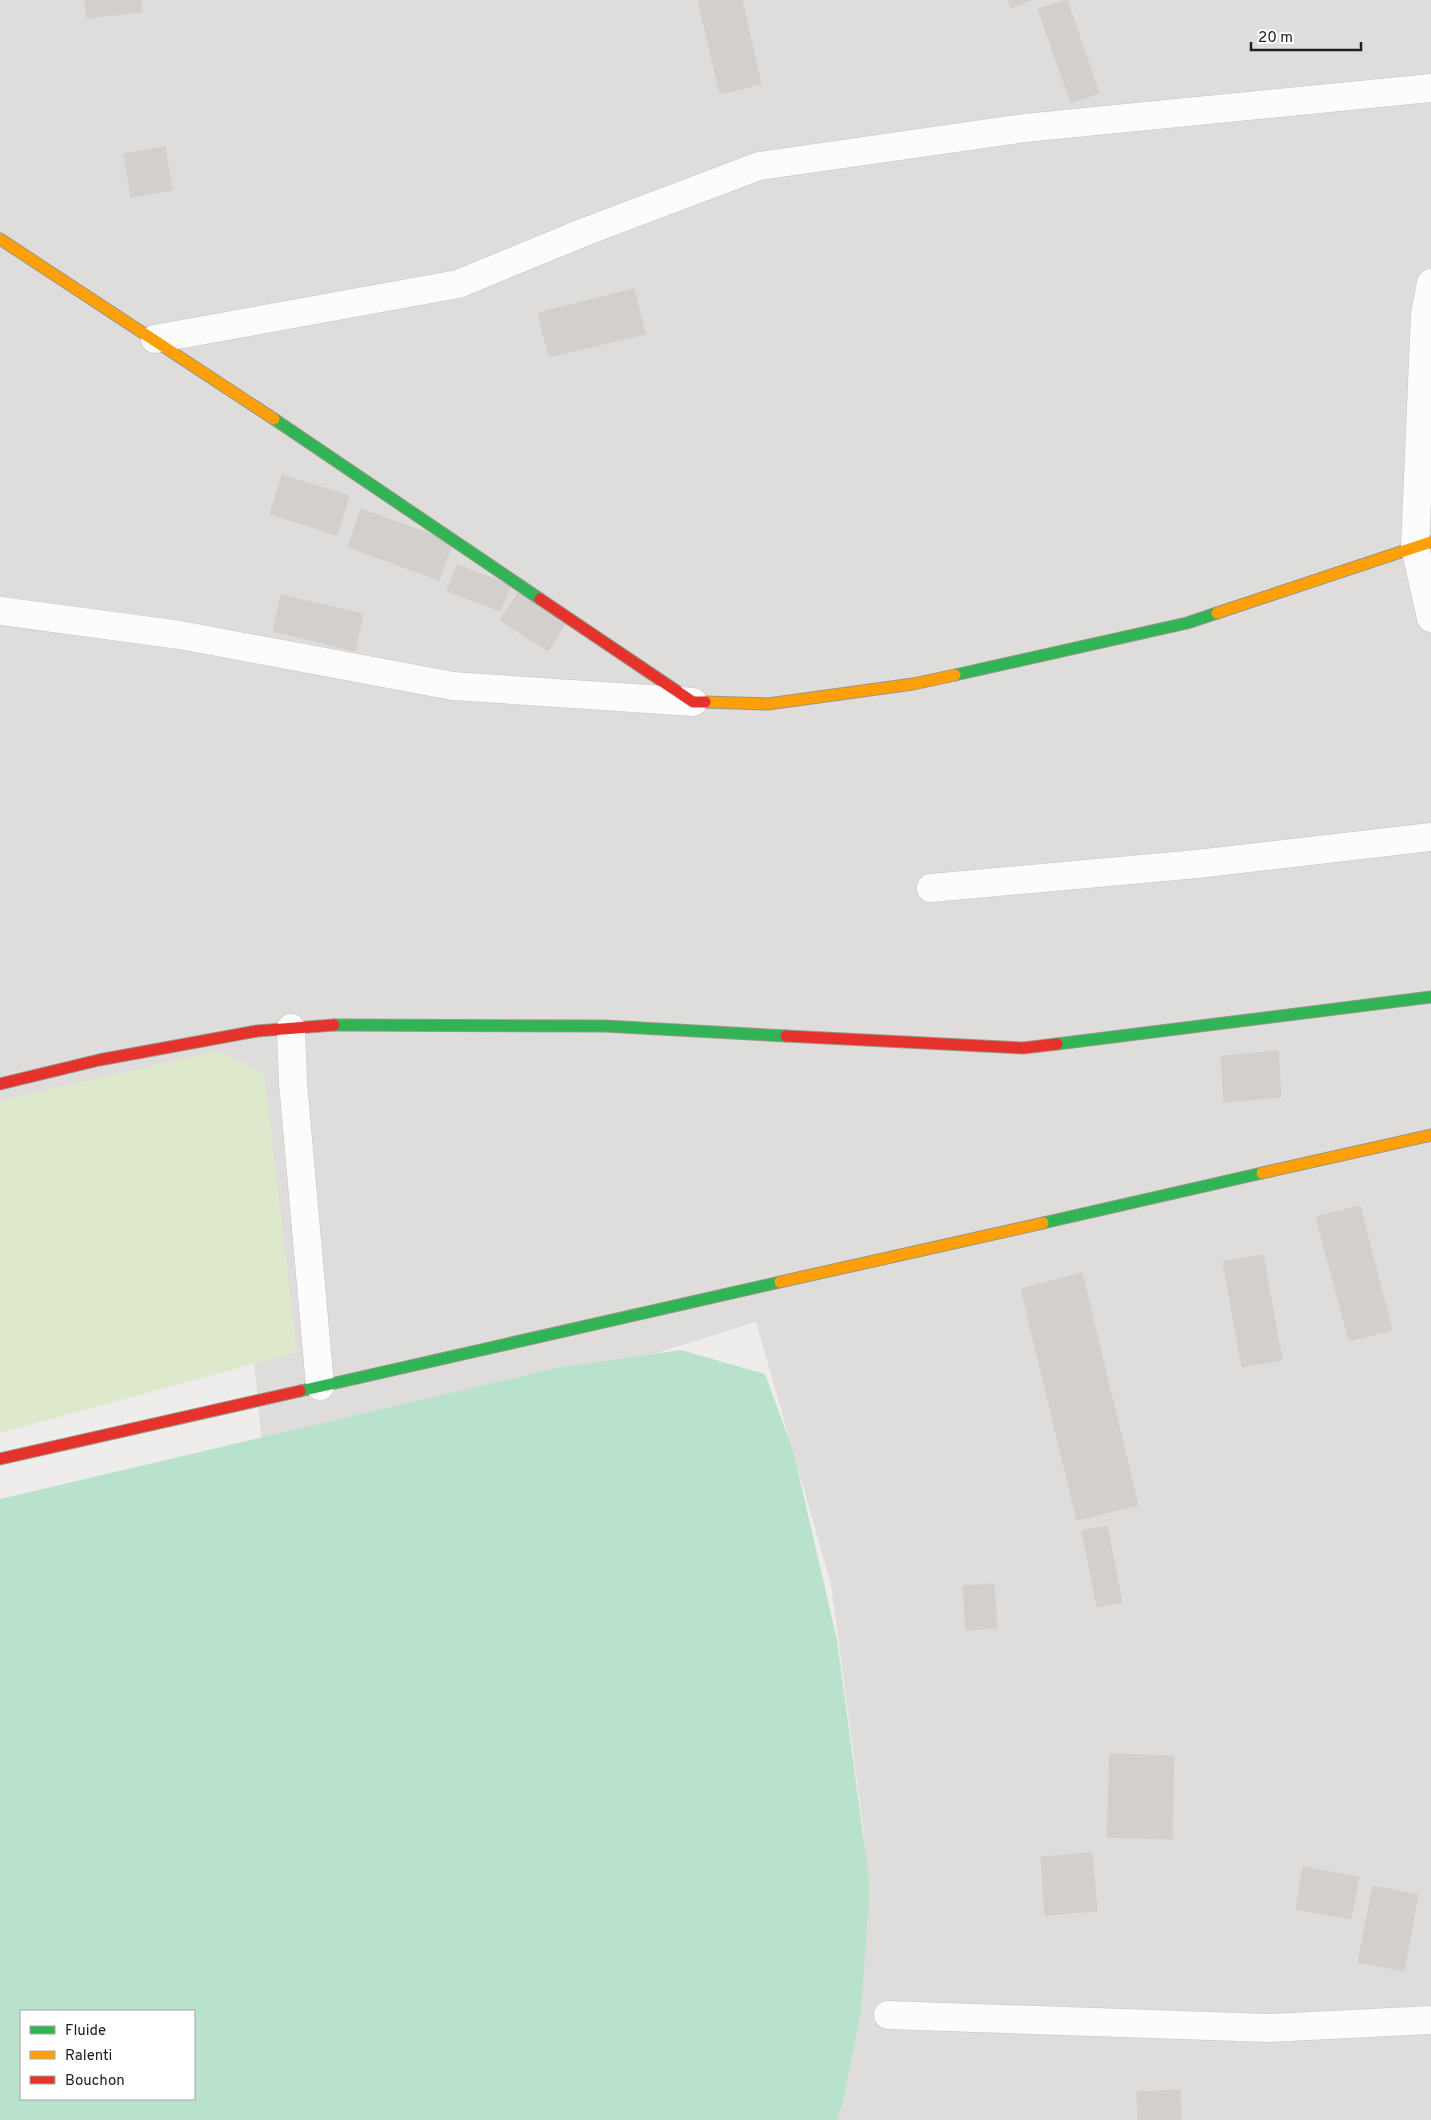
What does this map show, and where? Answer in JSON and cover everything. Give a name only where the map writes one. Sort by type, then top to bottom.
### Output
[{"type":"street","points":[[155,339],[458,284],[587,231],[759,166],[1025,128],[1431,88]]},
{"type":"street","points":[[0,239],[155,339],[693,702]]},
{"type":"street","points":[[1431,283],[1425,314],[1423,544],[1431,618]]},
{"type":"street","points":[[0,611],[180,635],[453,686],[693,702],[768,704],[913,684],[1187,623],[1423,544]]},
{"type":"street","points":[[931,888],[1197,864],[1431,837]]},
{"type":"street","points":[[0,1084],[99,1060],[257,1031],[353,1023],[604,1026],[1023,1048],[1431,997]]},
{"type":"street","points":[[292,1028],[293,1084],[320,1386]]},
{"type":"street","points":[[0,1459],[1431,1135]]},
{"type":"street","points":[[888,2015],[1269,2028],[1431,2020]]},
{"type":"shaded area","points":[[0,0],[1431,0],[1431,2120],[810,2120],[816,2116],[856,2039],[864,1834],[831,1584],[756,1322],[265,1475],[231,1121],[0,1142]]},
{"type":"green space","points":[[217,1051],[264,1074],[297,1352],[0,1433],[0,1103],[7,1099]]},
{"type":"green space","points":[[681,1350],[765,1374],[793,1450],[837,1640],[870,1887],[861,2012],[842,2106],[837,2120],[0,2120],[0,1499],[557,1368]]},
{"type":"building","points":[[85,0],[141,0],[142,12],[87,18]]},
{"type":"building","points":[[698,0],[742,0],[761,84],[720,94]]},
{"type":"building","points":[[1008,0],[1032,0],[1011,8]]},
{"type":"building","points":[[1067,0],[1099,93],[1071,103],[1038,9]]},
{"type":"building","points":[[165,147],[172,190],[131,197],[124,154]]},
{"type":"building","points":[[634,289],[645,334],[549,357],[538,313]]},
{"type":"building","points":[[282,475],[349,496],[337,535],[270,514]]},
{"type":"building","points":[[361,509],[453,542],[439,580],[348,547]]},
{"type":"building","points":[[457,565],[511,585],[500,611],[447,591]]},
{"type":"building","points":[[518,593],[565,624],[548,651],[500,620]]},
{"type":"building","points":[[281,595],[363,614],[355,651],[273,631]]},
{"type":"building","points":[[1278,1051],[1281,1097],[1224,1102],[1221,1056]]},
{"type":"building","points":[[1360,1206],[1392,1330],[1349,1341],[1316,1217]]},
{"type":"building","points":[[1263,1255],[1282,1360],[1242,1367],[1223,1262]]},
{"type":"building","points":[[1082,1273],[1138,1505],[1077,1520],[1021,1289]]},
{"type":"building","points":[[1107,1526],[1122,1602],[1097,1607],[1082,1531]]},
{"type":"building","points":[[994,1584],[997,1628],[966,1630],[963,1586]]},
{"type":"building","points":[[1110,1754],[1174,1756],[1172,1839],[1107,1837]]},
{"type":"building","points":[[1092,1853],[1097,1911],[1045,1915],[1041,1857]]},
{"type":"building","points":[[1303,1867],[1359,1877],[1351,1919],[1296,1909]]},
{"type":"building","points":[[1373,1886],[1418,1895],[1404,1971],[1358,1962]]},
{"type":"building","points":[[1180,2090],[1181,2120],[1138,2120],[1137,2092]]},
{"type":"traffic: fast","points":[[274,419],[540,599]]},
{"type":"traffic: fast","points":[[955,675],[1187,623],[1217,613]]},
{"type":"traffic: fast","points":[[1057,1044],[1431,997]]},
{"type":"traffic: fast","points":[[334,1025],[604,1026],[786,1036]]},
{"type":"traffic: fast","points":[[1043,1223],[1262,1173]]},
{"type":"traffic: fast","points":[[300,1391],[780,1282]]},
{"type":"traffic: slow","points":[[0,239],[274,419]]},
{"type":"traffic: slow","points":[[1217,613],[1431,542]]},
{"type":"traffic: slow","points":[[705,702],[768,704],[913,684],[955,675]]},
{"type":"traffic: slow","points":[[1262,1173],[1431,1135]]},
{"type":"traffic: slow","points":[[780,1282],[1043,1223]]},
{"type":"traffic: jam","points":[[540,599],[693,702],[705,702]]},
{"type":"traffic: jam","points":[[0,1084],[99,1060],[257,1031],[334,1025]]},
{"type":"traffic: jam","points":[[786,1036],[1023,1048],[1057,1044]]},
{"type":"traffic: jam","points":[[0,1459],[300,1391]]}]
